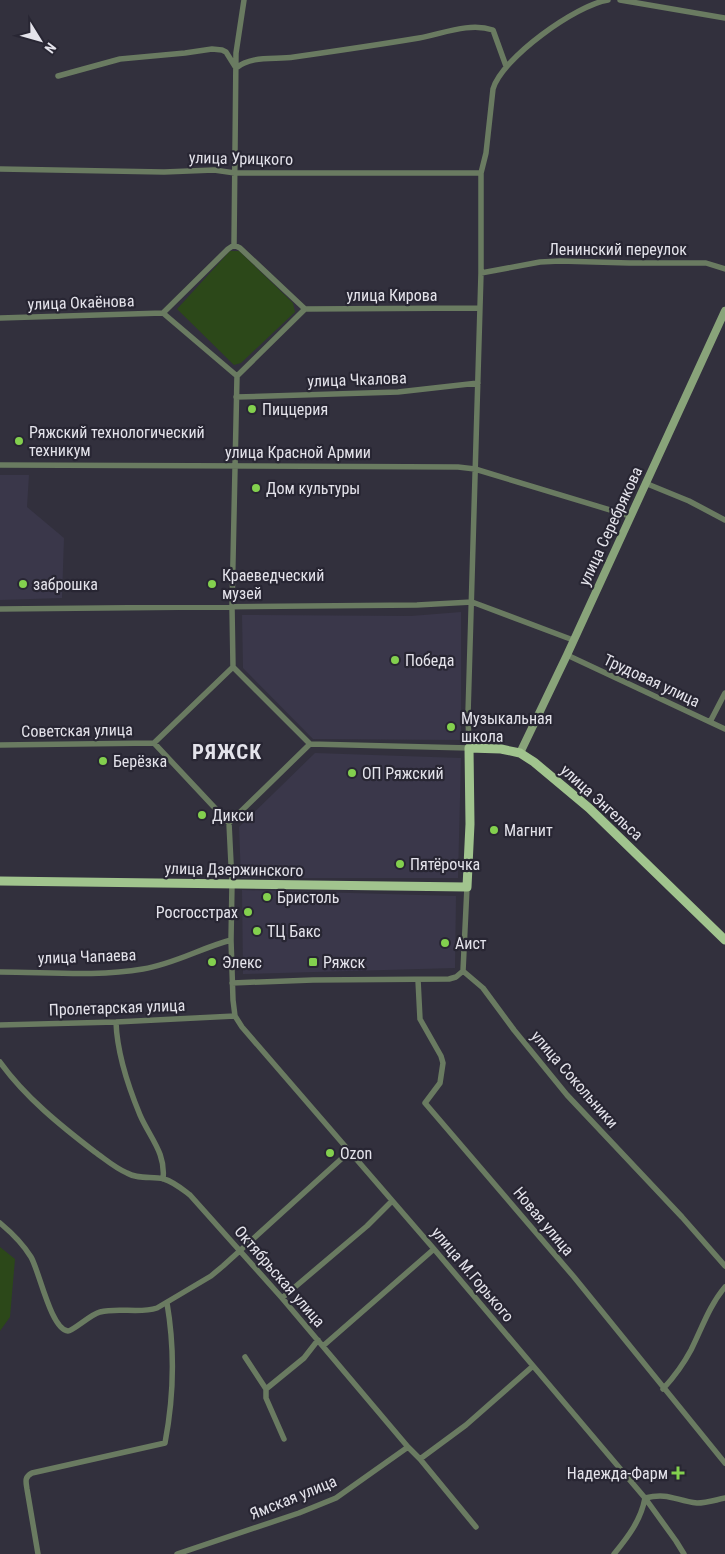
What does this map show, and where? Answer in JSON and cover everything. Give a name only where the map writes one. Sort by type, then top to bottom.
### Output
[{"type":"main road","name":"улица Серебрякова","points":[[520,753],[725,311]]},
{"type":"main road","name":"улица Энгельса","points":[[468,748],[501,749],[520,753],[534,762],[589,808],[725,940]]},
{"type":"main road","points":[[467,887],[470,824],[468,748]]},
{"type":"main road","name":"улица Дзержинского","points":[[0,881],[467,887]]},
{"type":"street","points":[[237,376],[163,314],[234,244],[236,53],[244,0]]},
{"type":"street","points":[[468,748],[481,273],[481,173],[486,153],[492,89],[495,80],[506,66],[528,46],[567,18],[594,3],[608,0]]},
{"type":"street","points":[[620,0],[725,18]]},
{"type":"street","points":[[236,68],[243,62],[291,58],[426,37],[454,29],[471,28],[493,30],[506,66]]},
{"type":"street","points":[[58,76],[120,59],[212,49],[226,52],[236,68]]},
{"type":"street","name":"улица Урицкого","points":[[0,169],[164,172],[214,170],[235,173],[481,173]]},
{"type":"street","points":[[229,823],[310,744],[233,666],[232,607],[237,376],[304,309],[234,244]]},
{"type":"street","name":"Ленинский переулок","points":[[481,273],[540,262],[560,261],[706,263],[725,269]]},
{"type":"street","name":"улица Кирова","points":[[304,309],[480,308]]},
{"type":"street","name":"улица Окаёнова","points":[[0,318],[163,314]]},
{"type":"street","name":"улица Чкалова","points":[[236,397],[398,392],[478,383]]},
{"type":"street","name":"улица Красной Армии","points":[[0,465],[458,467],[475,469],[630,516]]},
{"type":"street","points":[[646,483],[689,501],[725,520]]},
{"type":"street","points":[[0,609],[417,605],[472,602],[574,640]]},
{"type":"street","name":"Трудовая улица","points":[[567,655],[725,730]]},
{"type":"street","points":[[233,666],[154,743],[229,823],[232,884],[232,983],[235,1016]]},
{"type":"street","points":[[710,722],[725,693]]},
{"type":"street","name":"Советская улица","points":[[0,745],[154,743]]},
{"type":"street","name":"улица Энгельса","points":[[310,744],[468,748]]},
{"type":"street","points":[[232,983],[313,980],[418,980],[456,977],[463,971],[467,887]]},
{"type":"street","name":"улица Чапаева","points":[[0,972],[115,972],[145,968],[174,961],[213,945],[231,940]]},
{"type":"street","name":"улица Сокольники","points":[[463,971],[483,988],[514,1030],[567,1095],[725,1266]]},
{"type":"street","name":"Новая улица","points":[[418,980],[420,1019],[443,1063],[440,1083],[425,1103],[574,1277],[725,1463]]},
{"type":"street","name":"Пролетарская улица","points":[[0,1025],[235,1016]]},
{"type":"street","name":"улица М.Горького","points":[[235,1016],[248,1035],[350,1151],[645,1498],[684,1554]]},
{"type":"street","points":[[0,1062],[30,1096],[74,1137],[99,1155],[127,1174],[138,1178],[163,1179],[164,1167],[159,1150],[144,1122],[132,1092],[116,1038],[116,1022]]},
{"type":"street","points":[[0,1223],[21,1244],[36,1266],[55,1320],[66,1331],[72,1330],[85,1319],[99,1312],[116,1309],[148,1310],[166,1303],[210,1276],[350,1151]]},
{"type":"street","name":"Октябрьская улица","points":[[163,1179],[176,1184],[190,1195],[282,1298],[476,1527]]},
{"type":"street","points":[[282,1298],[367,1226],[392,1201]]},
{"type":"street","points":[[323,1346],[434,1249]]},
{"type":"street","points":[[663,1389],[677,1374],[691,1350],[708,1312],[725,1288]]},
{"type":"street","points":[[38,1554],[25,1479],[27,1475],[165,1443],[170,1417],[173,1374],[171,1335],[166,1303]]},
{"type":"street","points":[[266,1388],[304,1358],[318,1340]]},
{"type":"street","points":[[245,1357],[266,1388],[266,1398],[284,1439]]},
{"type":"street","points":[[420,1459],[466,1425],[533,1366]]},
{"type":"street","name":"Ямская улица","points":[[177,1554],[299,1513],[336,1498],[408,1447]]},
{"type":"street","points":[[614,1554],[635,1527],[643,1511],[645,1498],[657,1495],[694,1503],[706,1503],[725,1498]]},
{"type":"shaded area","points":[[0,475],[29,475],[27,507],[64,538],[62,598],[0,600]]},
{"type":"shaded area","points":[[461,612],[461,740],[313,739],[243,668],[242,615],[411,616]]},
{"type":"shaded area","points":[[315,753],[461,758],[458,878],[241,878],[239,827]]},
{"type":"shaded area","points":[[242,890],[456,896],[455,968],[243,974]]},
{"type":"green space","points":[[230,251],[239,251],[293,303],[295,312],[241,363],[234,365],[177,309]]},
{"type":"green space","points":[[0,1247],[15,1259],[10,1317],[0,1331]]},
{"type":"place","name":"Пиццерия","points":[[252,409]]},
{"type":"place","name":"Ряжский технологический техникум","points":[[19,441]]},
{"type":"place","name":"Дом культуры","points":[[256,488]]},
{"type":"place","name":"заброшка","points":[[23,584]]},
{"type":"place","name":"Краеведческий музей","points":[[212,584]]},
{"type":"place","name":"Победа","points":[[395,660]]},
{"type":"place","name":"Музыкальная школа","points":[[451,727]]},
{"type":"place","name":"Берёзка","points":[[103,761]]},
{"type":"place","name":"ОП Ряжский","points":[[352,773]]},
{"type":"place","name":"Дикси","points":[[202,815]]},
{"type":"place","name":"Магнит","points":[[494,830]]},
{"type":"place","name":"Пятёрочка","points":[[400,864]]},
{"type":"place","name":"Бристоль","points":[[267,897]]},
{"type":"place","name":"Росгосстрах","points":[[248,912]]},
{"type":"place","name":"ТЦ Бакс","points":[[257,931]]},
{"type":"place","name":"Аист","points":[[445,943]]},
{"type":"place","name":"Элекс","points":[[212,962]]},
{"type":"place","name":"Ряжск","points":[[313,962]]},
{"type":"place","name":"Ozon","points":[[330,1153]]},
{"type":"place","name":"Надежда-Фарм","points":[[678,1473]]},
{"type":"district","name":"РЯЖСК","points":[[227,752]]}]
